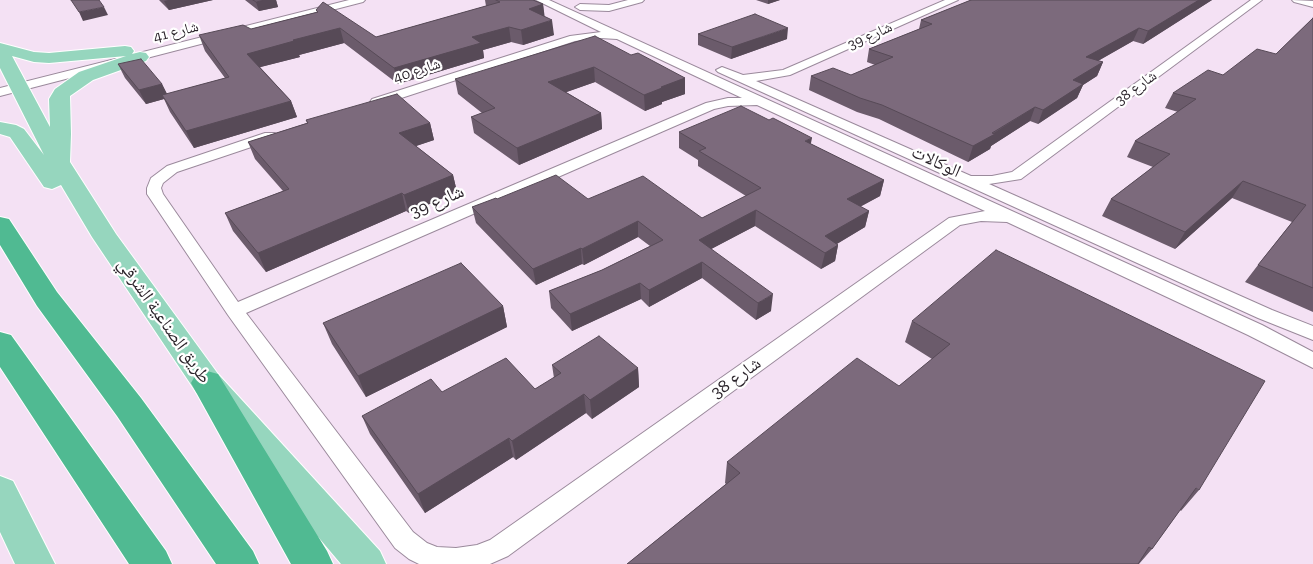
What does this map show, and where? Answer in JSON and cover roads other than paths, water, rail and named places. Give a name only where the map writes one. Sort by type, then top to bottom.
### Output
[{"type":"highway","points":[[0,224],[47,298],[129,407],[239,564]]},
{"type":"highway","points":[[0,343],[152,564]]},
{"type":"highway","points":[[207,383],[313,564]]},
{"type":"main road","points":[[0,50],[34,57],[56,58],[142,53]]},
{"type":"main road","name":"طريق الصناعية الشرقي","points":[[0,50],[8,86],[105,237],[207,383],[366,564]]},
{"type":"main road","points":[[59,163],[61,134],[59,99],[62,93],[86,76],[142,53]]},
{"type":"main road","points":[[0,128],[17,133],[55,186],[105,237]]},
{"type":"main road","points":[[0,492],[35,564]]},
{"type":"street","name":"شارع 41","points":[[142,53],[333,0]]},
{"type":"street","name":"شارع 41","points":[[8,86],[360,0]]},
{"type":"street","name":"الوكالات","points":[[541,0],[1255,330],[1313,361]]},
{"type":"street","name":"الوكالات","points":[[564,0],[1265,314],[1313,333]]},
{"type":"street","points":[[580,7],[618,6],[639,0]]},
{"type":"street","name":"شارع 39","points":[[741,79],[786,73],[954,0]]},
{"type":"street","name":"شارع 38","points":[[964,179],[992,180],[1016,176],[1257,0]]},
{"type":"street","points":[[1296,0],[1313,4]]},
{"type":"street","points":[[609,20],[610,13],[618,6]]},
{"type":"street","points":[[574,38],[584,30],[588,22]]},
{"type":"street","name":"شارع 40","points":[[365,105],[574,38],[600,35],[618,36]]},
{"type":"street","points":[[776,95],[779,83],[786,73]]},
{"type":"street","points":[[710,106],[719,92],[719,82]]},
{"type":"street","name":"شارع 39","points":[[234,311],[710,106],[738,101],[758,101]]},
{"type":"street","points":[[234,311],[155,194],[154,188],[156,181],[163,175],[184,164],[279,133]]},
{"type":"street","points":[[1016,176],[1016,191],[1028,208]]},
{"type":"street","points":[[946,187],[956,204],[955,221]]},
{"type":"street","name":"شارع 38","points":[[234,311],[404,540],[418,552],[436,558],[456,560],[478,557],[499,548],[517,536],[955,221],[981,216],[1010,217]]}]
